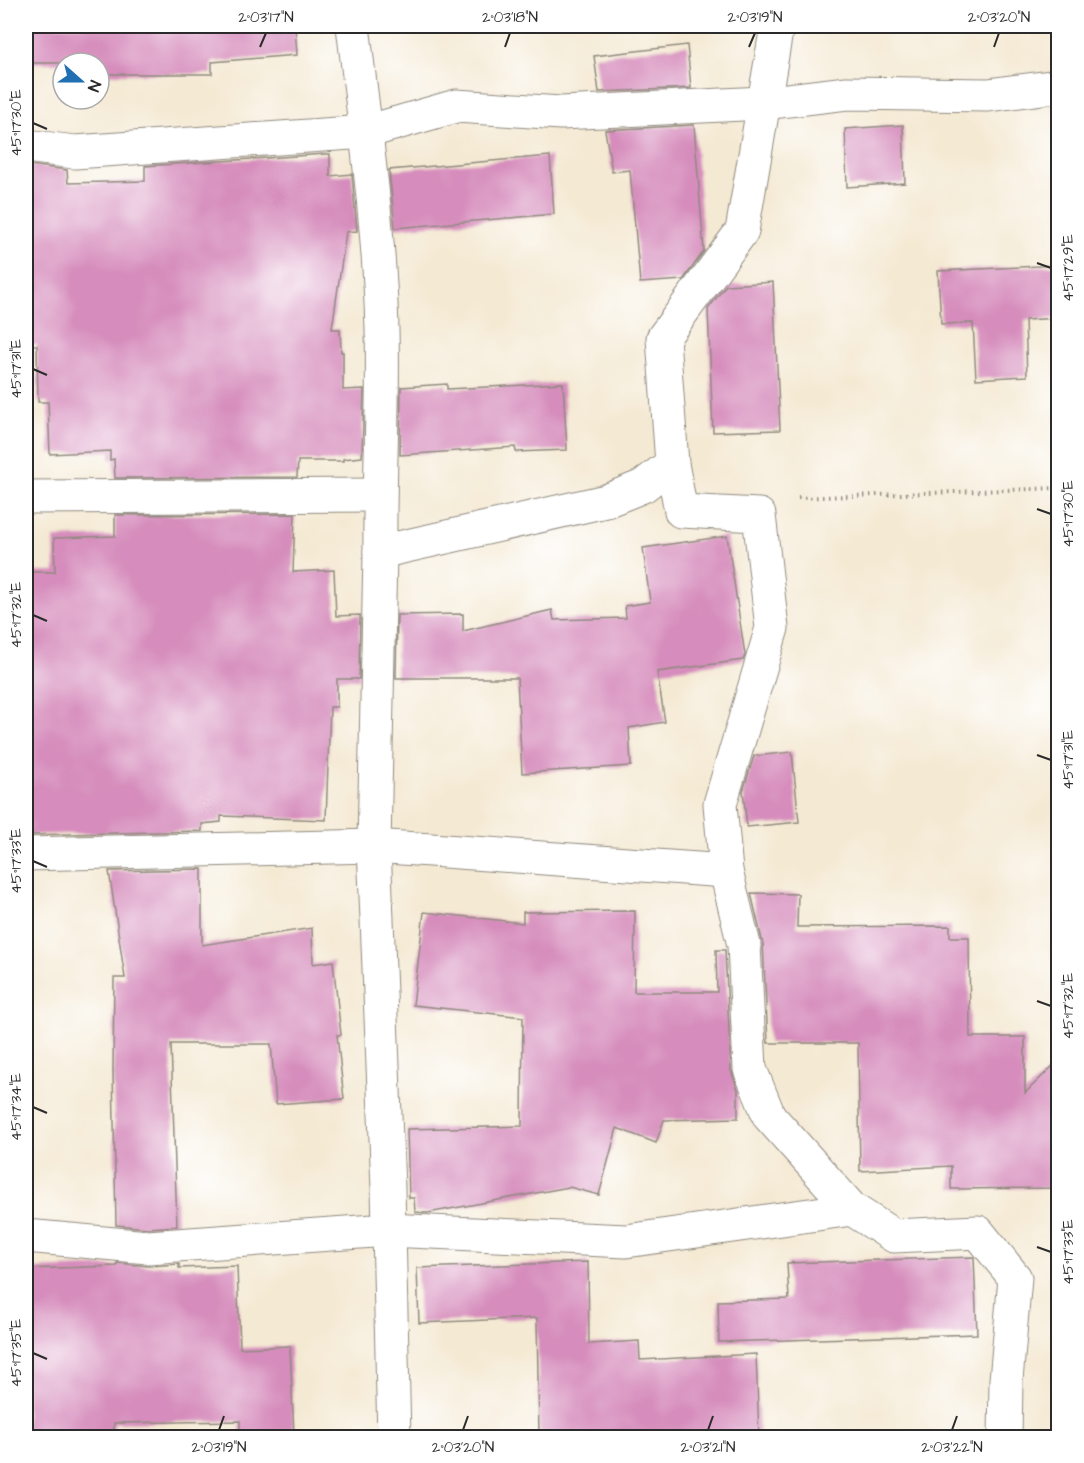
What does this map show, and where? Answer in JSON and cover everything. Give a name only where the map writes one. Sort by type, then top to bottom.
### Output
[{"type":"street","points":[[353,26],[378,238],[382,330],[374,846],[391,1272],[394,1437]]},
{"type":"street","points":[[777,26],[742,231],[663,338],[672,464],[681,511],[759,515],[772,628],[720,804],[726,871],[744,945],[750,1069],[769,1116],[852,1209],[894,1236],[978,1232],[1015,1278],[1006,1380],[1005,1437]]},
{"type":"street","points":[[26,146],[75,152],[366,132],[456,106],[561,113],[763,103],[847,93],[988,95],[1059,86]]},
{"type":"street","points":[[380,552],[606,501],[643,486],[672,464]]},
{"type":"street","points":[[26,497],[379,495]]},
{"type":"street","points":[[26,854],[374,846],[726,871]]},
{"type":"street","points":[[26,1236],[148,1247],[388,1230],[626,1241],[852,1209]]},
{"type":"path","points":[[794,498],[1059,488]]},
{"type":"building","points":[[26,26],[295,26],[297,55],[212,62],[212,74],[111,74],[111,51],[51,51],[51,63],[26,63]]},
{"type":"building","points":[[687,45],[691,88],[599,92],[594,56]]},
{"type":"building","points":[[694,125],[704,251],[683,280],[640,283],[630,170],[612,172],[605,130]]},
{"type":"building","points":[[903,125],[905,183],[847,187],[845,129]]},
{"type":"building","points":[[330,154],[330,176],[352,174],[357,231],[346,232],[332,329],[340,329],[341,352],[343,352],[343,390],[364,389],[362,457],[343,459],[343,461],[298,461],[297,477],[115,478],[114,459],[110,460],[110,451],[50,454],[48,402],[38,402],[37,345],[26,345],[26,273],[33,272],[30,165],[67,170],[68,183],[145,181],[145,166]]},
{"type":"building","points":[[550,156],[554,214],[395,228],[389,170]]},
{"type":"building","points":[[1059,265],[1059,318],[1025,320],[1027,376],[976,379],[973,323],[941,324],[938,271]]},
{"type":"building","points":[[773,282],[780,430],[713,432],[708,309],[726,285]]},
{"type":"building","points":[[563,383],[567,450],[516,452],[515,447],[400,455],[401,387],[447,384],[447,389]]},
{"type":"building","points":[[295,514],[293,572],[334,570],[336,616],[360,615],[359,679],[337,679],[337,707],[330,707],[326,820],[221,816],[221,822],[202,824],[202,831],[27,835],[26,572],[55,572],[54,538],[115,536],[115,515]]},
{"type":"building","points":[[727,536],[745,655],[743,660],[657,672],[665,722],[629,728],[631,766],[522,773],[517,678],[396,678],[397,615],[463,614],[463,631],[552,610],[554,620],[626,618],[625,606],[650,602],[643,548]]},
{"type":"building","points":[[792,752],[799,822],[747,827],[743,791],[754,756]]},
{"type":"building","points":[[202,869],[202,945],[312,928],[313,964],[333,961],[341,1035],[337,1035],[344,1099],[276,1104],[271,1044],[171,1044],[177,1226],[148,1228],[116,1225],[114,978],[125,978],[109,871]]},
{"type":"building","points":[[751,893],[798,894],[797,927],[950,926],[950,937],[969,937],[970,1037],[1025,1037],[1025,1093],[1059,1060],[1059,1188],[951,1189],[951,1166],[860,1171],[858,1043],[768,1043],[763,944]]},
{"type":"building","points":[[635,911],[634,992],[717,992],[716,950],[725,950],[731,1070],[738,1090],[738,1118],[664,1120],[656,1143],[617,1128],[599,1195],[569,1187],[428,1213],[415,1212],[414,1198],[409,1198],[407,1129],[522,1126],[523,1017],[413,1005],[424,912],[523,923],[523,912]]},
{"type":"building","points":[[974,1257],[977,1334],[719,1342],[718,1301],[789,1299],[787,1263]]},
{"type":"building","points":[[588,1262],[589,1344],[639,1341],[640,1360],[756,1354],[759,1437],[539,1437],[537,1318],[419,1323],[417,1268]]},
{"type":"building","points":[[117,1263],[149,1266],[179,1264],[179,1268],[237,1266],[240,1348],[290,1346],[294,1437],[240,1437],[240,1421],[114,1423],[114,1437],[26,1437],[26,1269],[117,1266]]}]
